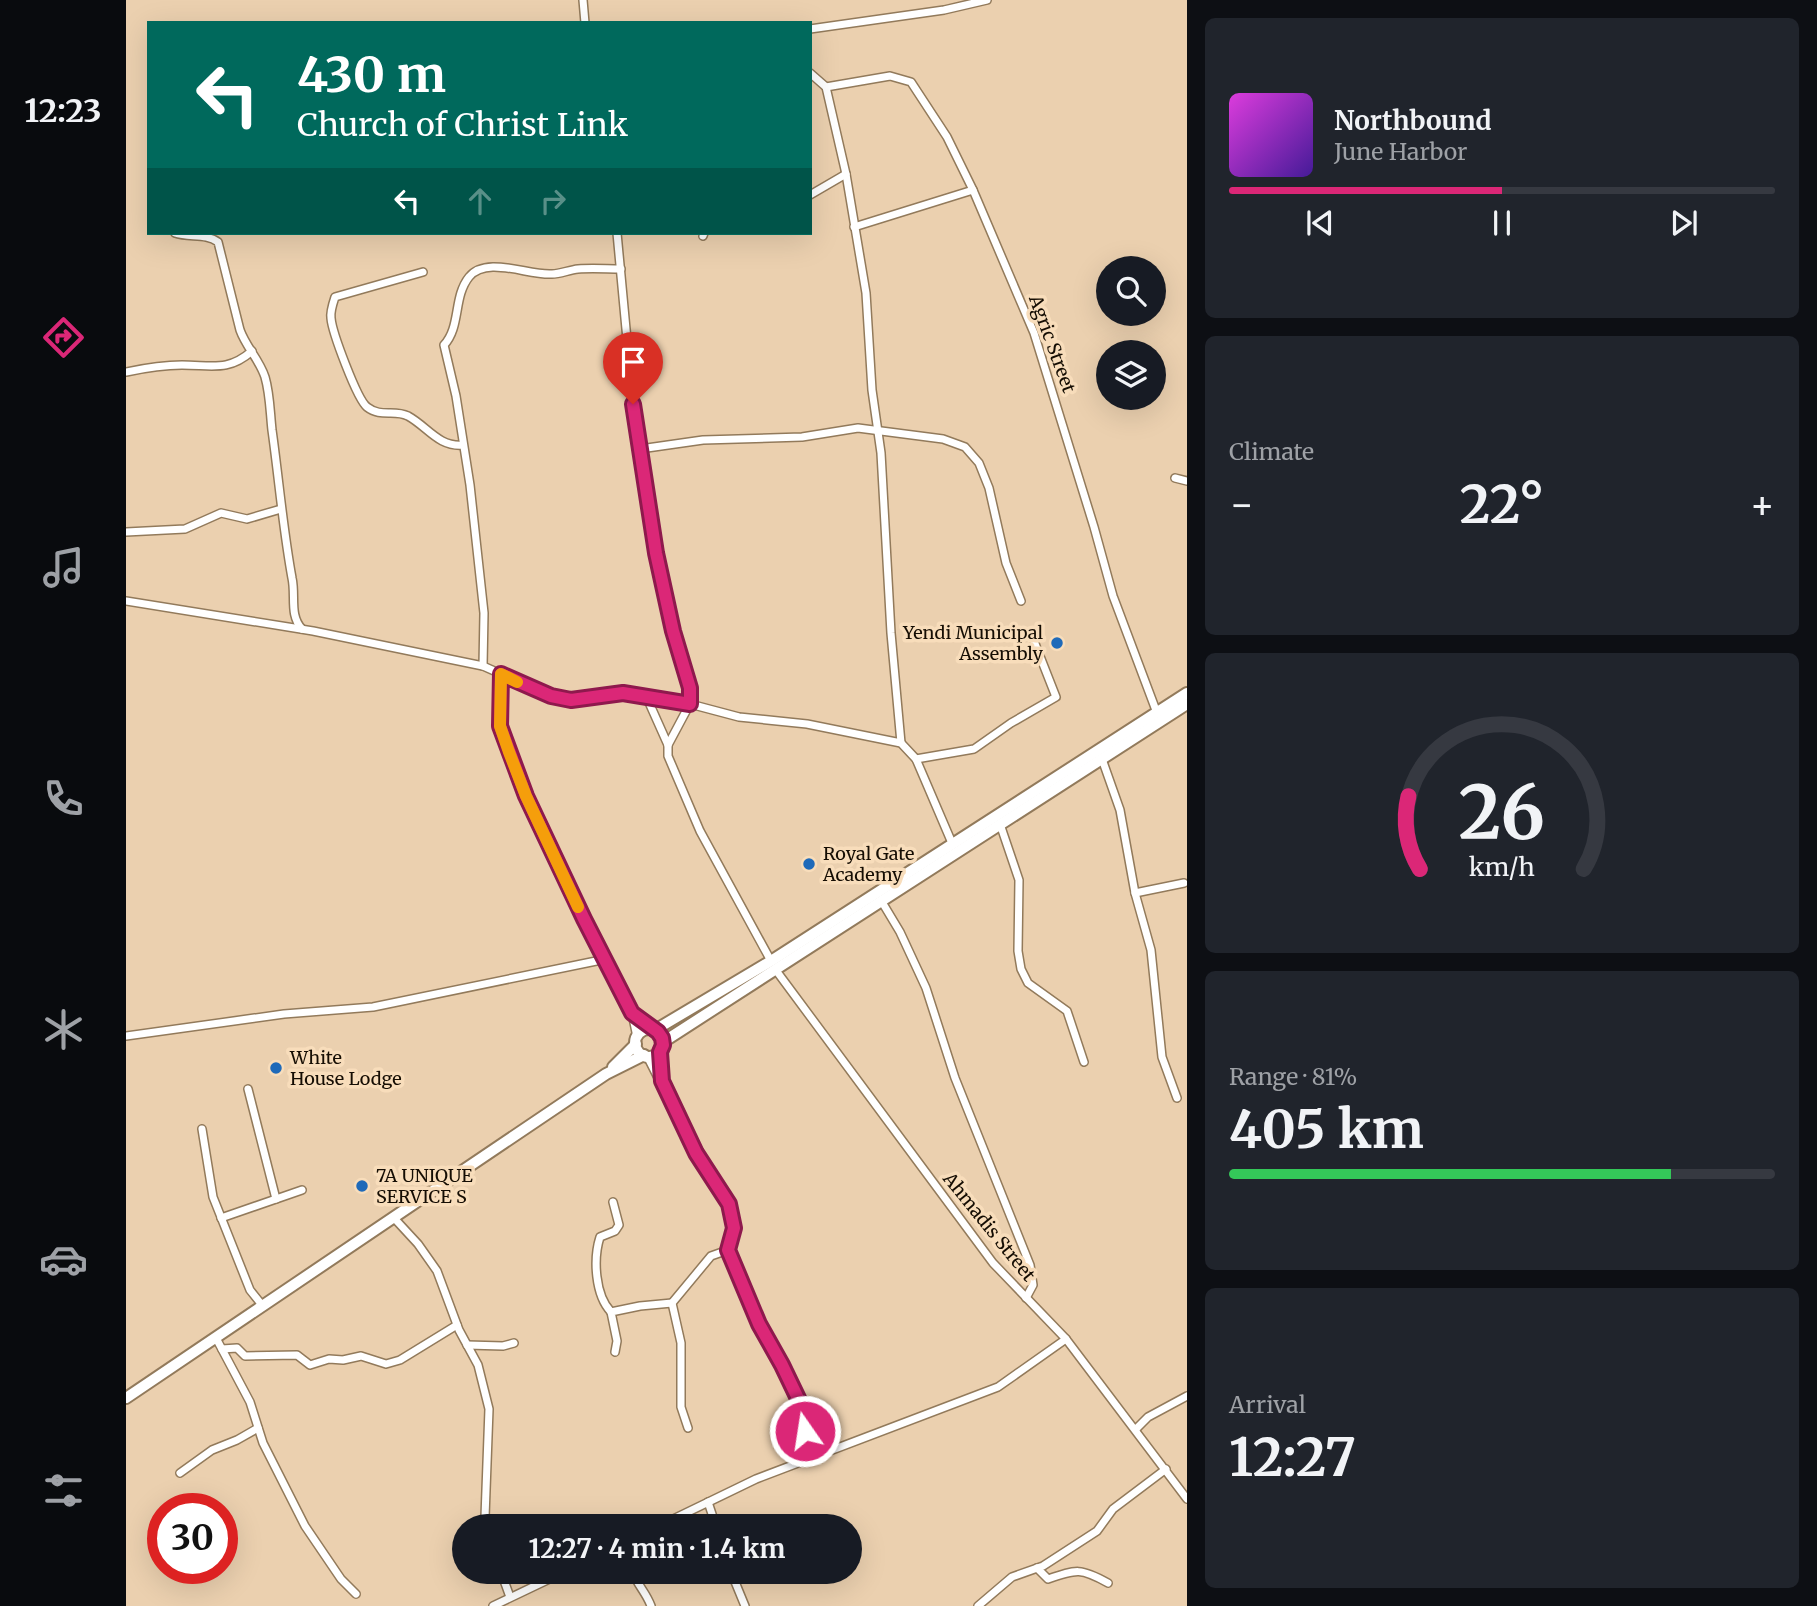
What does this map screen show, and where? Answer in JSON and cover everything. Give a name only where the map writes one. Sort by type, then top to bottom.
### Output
[{"type":"highway","points":[[606,1074],[642,1031],[654,1030],[882,902],[1102,760],[1187,693]]},
{"type":"highway","points":[[126,1398],[606,1074],[645,1056],[654,1056],[662,1047],[773,965],[952,843],[1160,716],[1187,704]]},
{"type":"highway","points":[[654,1030],[661,1035],[662,1047]]},
{"type":"highway","points":[[636,1040],[638,1051],[645,1056]]},
{"type":"street","points":[[583,0],[585,21]]},
{"type":"street","points":[[812,29],[944,10],[988,0]]},
{"type":"street","points":[[812,76],[826,87],[846,174],[866,293],[872,390],[881,453],[891,634],[901,743]]},
{"type":"street","name":"Agric Street","points":[[826,87],[890,76],[911,82],[947,137],[973,190],[1034,332],[1113,596],[1160,716]]},
{"type":"street","points":[[812,194],[846,174]]},
{"type":"street","points":[[854,227],[973,190]]},
{"type":"street","points":[[180,235],[212,238],[218,242],[240,330],[245,344],[252,351],[264,375],[269,396],[281,509],[295,590],[293,612],[296,622],[303,629]]},
{"type":"street","points":[[617,235],[635,425],[656,553],[673,631],[690,688],[690,704],[668,745]]},
{"type":"street","points":[[483,667],[484,613],[456,396],[444,345],[453,336],[457,301],[468,278],[477,269],[502,267],[550,275],[577,269],[621,269]]},
{"type":"street","points":[[423,272],[335,297],[330,317],[356,391],[365,406],[379,414],[399,413],[408,416],[449,446],[463,445]]},
{"type":"street","points":[[126,372],[181,365],[224,367],[240,361],[252,351]]},
{"type":"street","points":[[640,449],[703,440],[755,437],[781,439],[858,428],[943,439],[965,447],[979,463],[989,488],[1006,563],[1021,601]]},
{"type":"street","points":[[1175,478],[1187,481]]},
{"type":"street","points":[[126,532],[185,529],[221,513],[247,519],[281,509]]},
{"type":"street","points":[[126,601],[303,629],[483,667],[551,696],[571,700],[623,693],[690,704],[739,717],[807,724],[901,743],[916,759],[952,843]]},
{"type":"street","points":[[916,759],[974,749],[1056,696],[1034,641]]},
{"type":"street","points":[[501,674],[500,726],[509,752],[537,821],[632,1013],[636,1040]]},
{"type":"street","name":"Ahmadis Street","points":[[647,698],[668,745],[668,757],[700,831],[773,965],[985,1252],[1066,1339],[1187,1499]]},
{"type":"street","points":[[1102,760],[1120,810],[1135,893],[1151,950],[1161,1057],[1177,1098]]},
{"type":"street","points":[[1000,824],[1019,880],[1018,951],[1021,969],[1028,983],[1067,1011],[1084,1062]]},
{"type":"street","points":[[1135,893],[1184,883]]},
{"type":"street","points":[[882,902],[900,932],[926,989],[955,1078],[1030,1265],[1033,1285],[1027,1298]]},
{"type":"street","points":[[126,1036],[284,1014],[373,1007],[606,959]]},
{"type":"street","points":[[632,1013],[654,1030]]},
{"type":"street","points":[[662,1047],[662,1081]]},
{"type":"street","points":[[645,1056],[662,1081],[696,1153],[729,1204],[734,1228],[728,1250],[759,1324],[805,1413],[802,1462]]},
{"type":"street","points":[[248,1089],[276,1199]]},
{"type":"street","points":[[202,1129],[213,1197],[250,1290],[262,1305]]},
{"type":"street","points":[[221,1218],[302,1190]]},
{"type":"street","points":[[613,1202],[619,1225],[615,1231],[600,1237],[596,1264],[602,1299],[611,1312],[617,1341],[615,1352]]},
{"type":"street","points":[[394,1218],[418,1244],[437,1271],[457,1325],[478,1365],[489,1409],[485,1514]]},
{"type":"street","points":[[611,1312],[672,1303],[711,1256],[728,1250]]},
{"type":"street","points":[[672,1303],[681,1343],[681,1407],[688,1429]]},
{"type":"street","points":[[222,1349],[237,1348],[245,1356],[296,1355],[310,1365],[329,1359],[342,1360],[361,1356],[386,1364],[400,1360],[457,1325]]},
{"type":"street","points":[[216,1338],[250,1402],[258,1428],[284,1487],[305,1526],[341,1579],[356,1594]]},
{"type":"street","points":[[684,1514],[756,1479],[998,1387],[1066,1339]]},
{"type":"street","points":[[467,1345],[503,1346],[514,1343]]},
{"type":"street","points":[[1136,1429],[1148,1417],[1187,1396]]},
{"type":"street","points":[[180,1473],[212,1450],[258,1428]]},
{"type":"street","points":[[978,1606],[1012,1577],[1037,1568],[1097,1531],[1113,1509],[1166,1469]]},
{"type":"street","points":[[708,1502],[712,1514]]},
{"type":"street","points":[[1037,1568],[1048,1579],[1068,1572],[1086,1570],[1108,1583]]},
{"type":"street","points":[[505,1584],[510,1597]]},
{"type":"street","points":[[493,1606],[538,1584]]},
{"type":"street","points":[[636,1584],[646,1592],[651,1606]]},
{"type":"street","points":[[736,1584],[745,1606]]},
{"type":"slow traffic","points":[[517,682],[501,674],[500,726],[526,796],[578,907]]},
{"type":"place","name":"Yendi Municipal Assembly","points":[[1057,643]]},
{"type":"place","name":"Royal Gate Academy","points":[[809,864]]},
{"type":"place","name":"White House Lodge","points":[[276,1068]]},
{"type":"place","name":"7A UNIQUE SERVICE S","points":[[362,1186]]},
{"type":"route","points":[[633,404],[656,553],[692,700],[690,704],[623,693],[571,700],[551,696],[501,674],[500,726],[526,796],[632,1013],[662,1038],[662,1081],[696,1153],[729,1204],[734,1228],[728,1250],[759,1324],[805,1413],[805,1431]]}]
